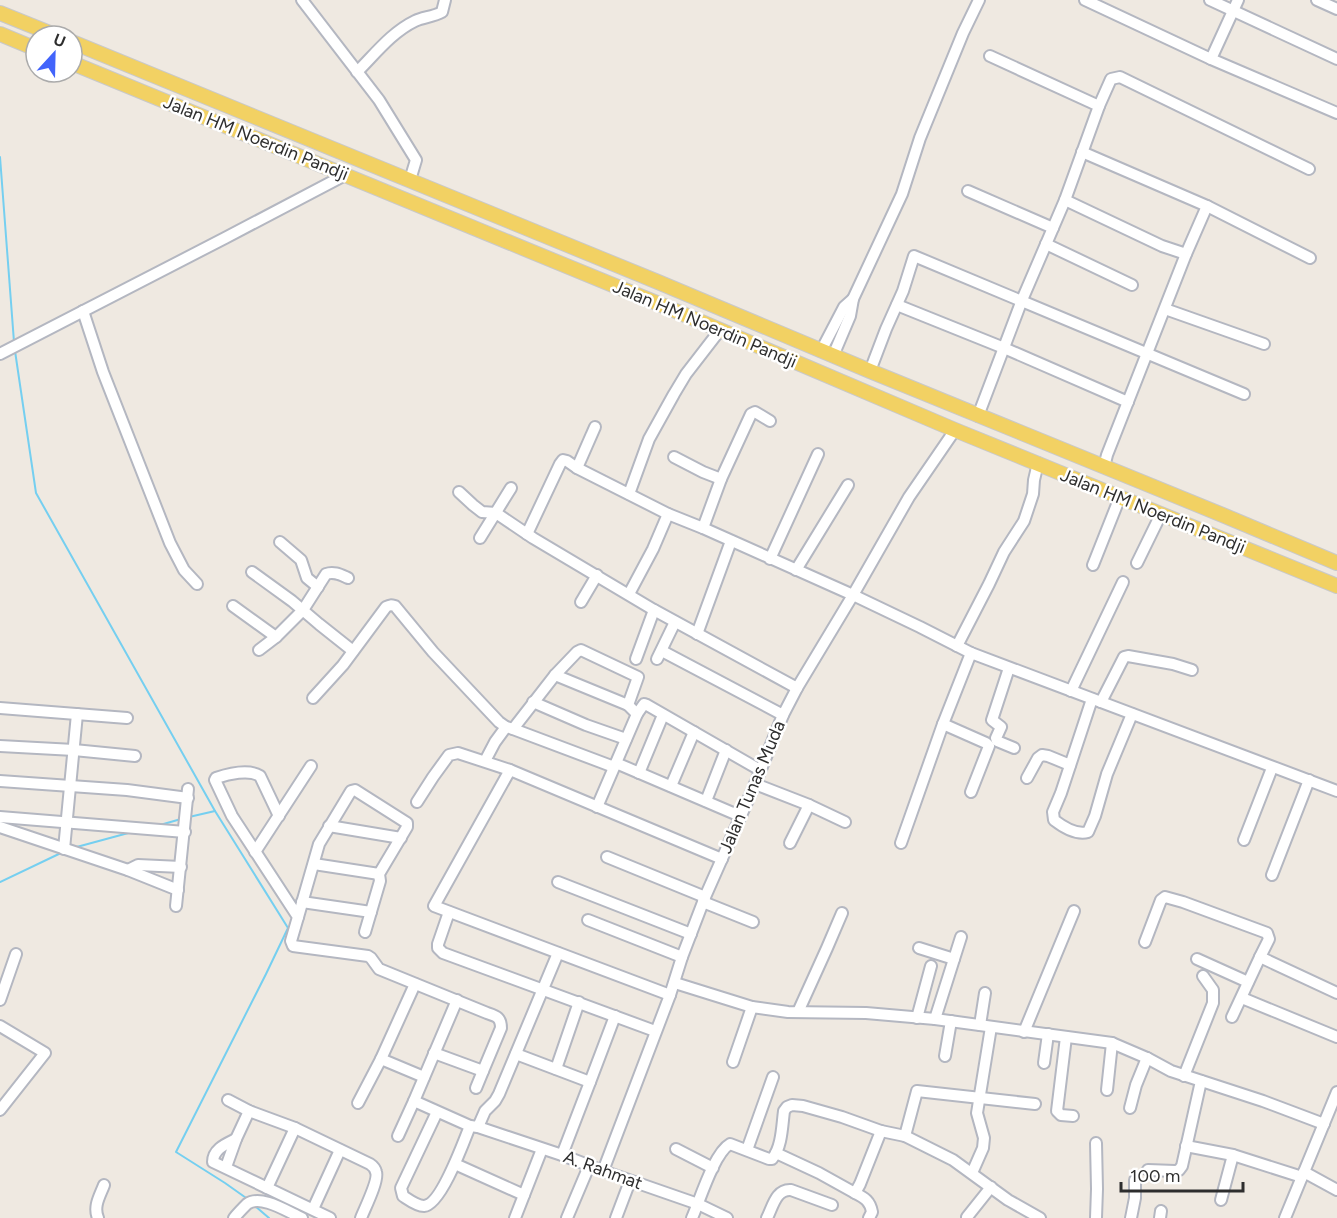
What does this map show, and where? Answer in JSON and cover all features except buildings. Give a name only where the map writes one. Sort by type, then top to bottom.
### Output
[{"type":"main road","points":[[0,13],[27,24]]},
{"type":"main road","points":[[0,34],[24,44]]},
{"type":"main road","name":"Jalan HM Noerdin Pandji","points":[[84,47],[1337,563]]},
{"type":"main road","name":"Jalan HM Noerdin Pandji","points":[[84,68],[345,174],[955,430],[1337,586]]},
{"type":"street","points":[[302,0],[379,100],[416,160],[410,180]]},
{"type":"street","points":[[357,72],[398,31],[416,20],[442,12],[445,0]]},
{"type":"street","points":[[827,353],[844,307],[853,299],[902,194],[920,138],[979,0]]},
{"type":"street","points":[[1085,0],[1337,113]]},
{"type":"street","points":[[1210,0],[1235,5],[1337,59]]},
{"type":"street","points":[[1317,0],[1337,9]]},
{"type":"street","points":[[1211,58],[1235,5]]},
{"type":"street","points":[[990,56],[1099,106]]},
{"type":"street","points":[[978,416],[1111,79],[1120,76],[1309,169]]},
{"type":"street","points":[[1083,152],[1207,206],[1310,258]]},
{"type":"street","points":[[0,354],[345,174]]},
{"type":"street","points":[[968,191],[1053,228]]},
{"type":"street","points":[[1065,200],[1162,246],[1186,254]]},
{"type":"street","points":[[1104,467],[1186,254],[1207,206]]},
{"type":"street","points":[[1046,244],[1132,285]]},
{"type":"street","points":[[870,371],[903,291],[914,256],[1244,394]]},
{"type":"street","points":[[897,305],[1128,402]]},
{"type":"street","points":[[1165,309],[1264,344]]},
{"type":"street","points":[[83,311],[103,372],[170,543],[184,570],[197,584]]},
{"type":"street","points":[[629,494],[648,440],[686,374],[720,330]]},
{"type":"street","points":[[703,528],[721,479],[751,414],[755,412],[770,421]]},
{"type":"street","points":[[577,468],[595,428]]},
{"type":"street","name":"Jalan Tunas Muda","points":[[603,1171],[675,983],[682,957],[704,899],[783,715],[909,497],[955,430]]},
{"type":"street","points":[[770,559],[818,454]]},
{"type":"street","points":[[674,457],[721,479]]},
{"type":"street","points":[[527,534],[561,462],[567,461],[669,514],[853,595],[971,654],[1337,791]]},
{"type":"street","points":[[957,646],[1004,552],[1024,521],[1033,494],[1038,463]]},
{"type":"street","points":[[796,570],[848,485]]},
{"type":"street","points":[[480,538],[511,488]]},
{"type":"street","points":[[459,492],[482,512],[496,513],[654,610],[797,688]]},
{"type":"street","points":[[1093,565],[1120,497]]},
{"type":"street","points":[[629,594],[669,514]]},
{"type":"street","points":[[1137,563],[1161,514]]},
{"type":"street","points":[[696,634],[731,541]]},
{"type":"street","points":[[280,542],[301,560],[307,578],[318,587]]},
{"type":"street","points":[[252,572],[353,651]]},
{"type":"street","points":[[259,650],[276,637],[303,610],[326,574],[339,574],[348,578]]},
{"type":"street","points":[[581,602],[597,575]]},
{"type":"street","points":[[1071,691],[1123,582]]},
{"type":"street","points":[[233,606],[276,637]]},
{"type":"street","points":[[313,698],[343,665],[386,607],[395,606],[433,652],[499,722],[509,728],[639,773],[740,816]]},
{"type":"street","points":[[636,659],[654,610]]},
{"type":"street","points":[[675,622],[659,655],[783,715]]},
{"type":"street","points":[[485,761],[495,742],[555,675],[581,650],[638,677],[628,705]]},
{"type":"street","points":[[901,843],[942,724],[971,654]]},
{"type":"street","points":[[1132,714],[1107,774],[1088,832],[1084,833],[1061,826],[1053,820],[1053,812],[1070,765],[1097,701],[1124,657],[1173,664],[1192,670]]},
{"type":"street","points":[[1009,668],[992,720],[1000,727],[997,741],[1014,748]]},
{"type":"street","points":[[555,675],[628,705],[637,714]]},
{"type":"street","points":[[533,702],[626,739]]},
{"type":"street","points":[[597,807],[637,714],[644,704],[760,770]]},
{"type":"street","points":[[0,708],[127,718]]},
{"type":"street","points":[[66,850],[66,823],[77,714]]},
{"type":"street","points":[[639,773],[663,715]]},
{"type":"street","points":[[942,724],[989,747],[971,792]]},
{"type":"street","points":[[671,786],[694,732]]},
{"type":"street","points":[[0,746],[135,756]]},
{"type":"street","points":[[706,801],[726,750]]},
{"type":"street","points":[[417,802],[449,755],[458,753],[510,770],[722,859]]},
{"type":"street","points":[[1027,778],[1042,755],[1070,765]]},
{"type":"street","points":[[255,852],[311,766]]},
{"type":"street","points":[[1244,840],[1272,768]]},
{"type":"street","points":[[510,770],[434,906],[670,995]]},
{"type":"street","points":[[279,816],[260,776],[256,773],[216,778],[232,816],[298,916]]},
{"type":"street","points":[[1272,875],[1309,780]]},
{"type":"street","points":[[0,782],[188,794],[176,906]]},
{"type":"street","points":[[755,784],[846,822]]},
{"type":"street","points":[[365,932],[380,880],[379,874],[401,838],[407,823],[356,790],[351,791],[320,844],[291,941],[293,946],[368,956],[379,969],[498,1018],[501,1028],[476,1088]]},
{"type":"street","points":[[790,843],[809,806]]},
{"type":"street","points":[[0,817],[184,832]]},
{"type":"street","points":[[329,826],[401,838]]},
{"type":"street","points":[[0,827],[128,870],[178,890]]},
{"type":"street","points":[[607,857],[753,922]]},
{"type":"street","points":[[314,864],[379,874]]},
{"type":"street","points":[[128,870],[138,865],[181,867]]},
{"type":"street","points":[[558,882],[692,934]]},
{"type":"street","points":[[1145,942],[1161,900],[1165,897],[1267,933],[1269,939],[1232,1017]]},
{"type":"street","points":[[302,902],[371,912]]},
{"type":"street","points":[[1024,1032],[1074,911]]},
{"type":"street","points":[[449,912],[438,944],[440,951],[656,1031]]},
{"type":"street","points":[[798,1012],[842,913]]},
{"type":"street","points":[[588,920],[682,957]]},
{"type":"street","points":[[935,1019],[961,937]]},
{"type":"street","points":[[919,948],[954,958]]},
{"type":"street","points":[[0,999],[16,954]]},
{"type":"street","points":[[437,1112],[403,1182],[401,1192],[403,1196],[423,1206],[429,1205],[440,1194],[474,1127],[499,1094],[558,954]]},
{"type":"street","points":[[1260,957],[1337,993]]},
{"type":"street","points":[[1197,959],[1248,982]]},
{"type":"street","points":[[917,1018],[931,966]]},
{"type":"street","points":[[1184,1076],[1213,1003],[1213,990],[1203,976]]},
{"type":"street","points":[[675,983],[752,1007],[798,1012],[866,1013],[935,1019],[1112,1043],[1184,1076],[1263,1101],[1324,1124]]},
{"type":"street","points":[[358,1103],[415,984]]},
{"type":"street","points":[[972,1173],[983,1148],[984,1138],[977,1113],[986,1026],[985,993]]},
{"type":"street","points":[[1242,998],[1337,1037]]},
{"type":"street","points":[[398,1137],[457,1000]]},
{"type":"street","points":[[556,1069],[579,1002]]},
{"type":"street","points":[[733,1062],[752,1007]]},
{"type":"street","points":[[562,1155],[615,1016]]},
{"type":"street","points":[[945,1056],[951,1021]]},
{"type":"street","points":[[0,1042],[4,1029],[45,1053],[4,1095],[0,1110]]},
{"type":"street","points":[[1044,1063],[1048,1034]]},
{"type":"street","points":[[1066,1037],[1057,1111],[1061,1115],[1073,1116]]},
{"type":"street","points":[[1107,1090],[1112,1043]]},
{"type":"street","points":[[434,1053],[483,1071]]},
{"type":"street","points":[[516,1054],[590,1082]]},
{"type":"street","points":[[1130,1108],[1147,1058]]},
{"type":"street","points":[[381,1059],[424,1077]]},
{"type":"street","points":[[747,1150],[773,1077]]},
{"type":"street","points":[[1148,1170],[1179,1170],[1182,1166],[1201,1081]]},
{"type":"street","points":[[905,1136],[917,1091],[1035,1104]]},
{"type":"street","points":[[1285,1218],[1337,1092]]},
{"type":"street","points":[[228,1100],[249,1111],[295,1128],[370,1164],[376,1171],[376,1179],[361,1218]]},
{"type":"street","name":"A. Rahmat","points":[[414,1101],[474,1127],[562,1155],[698,1204],[727,1218]]},
{"type":"street","points":[[692,1218],[713,1168],[726,1146],[730,1144],[769,1159],[773,1158],[780,1140],[784,1111],[792,1105],[905,1136],[953,1160],[1008,1200],[1040,1218]]},
{"type":"street","points":[[226,1167],[249,1111]]},
{"type":"street","points":[[267,1188],[295,1128]]},
{"type":"street","points":[[855,1193],[881,1131]]},
{"type":"street","points":[[236,1139],[225,1144],[216,1152],[213,1162],[330,1218]]},
{"type":"street","points":[[1096,1143],[1096,1218]]},
{"type":"street","points":[[1186,1146],[1233,1155],[1303,1175],[1337,1190]]},
{"type":"street","points":[[515,1218],[542,1149]]},
{"type":"street","points":[[676,1149],[713,1168]]},
{"type":"street","points":[[313,1209],[340,1150]]},
{"type":"street","points":[[776,1153],[864,1197],[872,1212],[869,1218]]},
{"type":"street","points":[[1221,1200],[1233,1155]]},
{"type":"street","points":[[455,1164],[524,1196]]},
{"type":"street","points":[[567,1218],[589,1166]]},
{"type":"street","points":[[1131,1218],[1135,1198],[1135,1180]]},
{"type":"street","points":[[616,1218],[630,1181]]},
{"type":"street","points":[[98,1218],[96,1206],[104,1185]]},
{"type":"street","points":[[967,1217],[991,1187]]},
{"type":"street","points":[[767,1218],[779,1192],[785,1190],[791,1190],[832,1205]]},
{"type":"street","points":[[234,1218],[252,1201],[268,1202],[302,1218]]},
{"type":"waterway","points":[[0,157],[14,342]]},
{"type":"waterway","points":[[15,351],[36,493],[215,811],[288,928],[176,1152],[249,1200]]},
{"type":"waterway","points":[[189,817],[215,811]]},
{"type":"waterway","points":[[160,825],[181,819]]},
{"type":"waterway","points":[[73,848],[132,832]]},
{"type":"waterway","points":[[0,882],[63,852]]},
{"type":"waterway","points":[[255,1206],[269,1218]]}]
